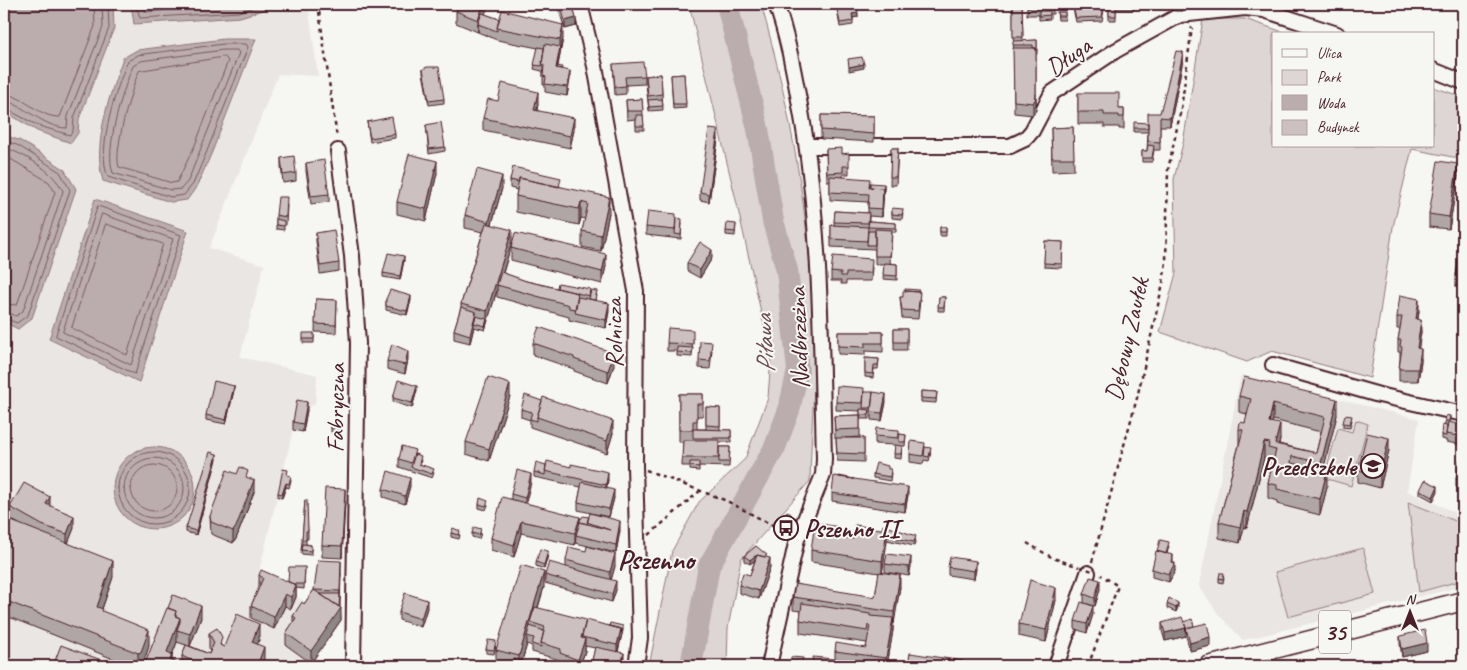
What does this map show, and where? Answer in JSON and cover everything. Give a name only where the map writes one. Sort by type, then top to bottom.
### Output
[{"type":"main road","name":"35","points":[[1208,666],[1463,601]]},
{"type":"street","name":"Rolnicza","points":[[580,4],[595,66],[636,291],[635,466],[640,638],[636,666]]},
{"type":"street","name":"Nadbrzeżna","points":[[770,666],[797,538],[823,475],[824,459],[817,234],[807,146],[787,35],[776,4]]},
{"type":"street","name":"Długa","points":[[807,146],[1010,146],[1025,139],[1032,131],[1052,93],[1115,51],[1180,15],[1245,8],[1264,10],[1331,32]]},
{"type":"street","points":[[1434,70],[1463,82]]},
{"type":"street","name":"Fabryczna","points":[[338,151],[352,256],[358,343],[353,666]]},
{"type":"street","points":[[1274,365],[1379,395],[1463,414]]},
{"type":"street","points":[[1056,666],[1088,571]]},
{"type":"path","points":[[318,4],[338,151]]},
{"type":"path","name":"Dębowy Zaułek","points":[[1088,571],[1094,557],[1137,398],[1163,283],[1166,262],[1168,170],[1181,109],[1194,13]]},
{"type":"path","points":[[635,466],[726,501],[797,538]]},
{"type":"path","points":[[636,546],[701,490]]},
{"type":"path","points":[[1027,543],[1053,558],[1088,571],[1118,586],[1088,666]]},
{"type":"shaded area","points":[[4,4],[308,4],[318,76],[278,74],[209,248],[264,265],[240,357],[317,375],[315,404],[307,408],[303,432],[293,430],[257,580],[312,605],[311,663],[316,666],[4,666]]},
{"type":"shaded area","points":[[1241,375],[1419,419],[1407,491],[1463,516],[1463,586],[1243,640],[1219,615],[1199,586]]},
{"type":"green space","points":[[689,4],[761,4],[772,44],[797,165],[812,288],[814,386],[810,481],[741,559],[728,628],[727,666],[649,666],[672,551],[699,502],[745,459],[768,398],[771,357]]},
{"type":"green space","points":[[1203,19],[1245,19],[1283,32],[1272,32],[1272,148],[1434,148],[1434,87],[1463,97],[1463,159],[1412,149],[1393,227],[1370,378],[1272,351],[1247,362],[1160,332],[1176,273],[1174,179],[1183,143]]},
{"type":"green space","points":[[1356,420],[1368,424],[1351,486],[1324,478],[1338,428],[1352,432]]},
{"type":"green space","points":[[1408,502],[1463,524],[1463,580],[1419,592]]},
{"type":"green space","points":[[1363,548],[1375,594],[1288,617],[1275,572]]},
{"type":"water","points":[[4,4],[113,4],[114,28],[79,119],[78,133],[71,143],[37,131],[4,111]]},
{"type":"water","points":[[131,4],[267,4],[266,9],[240,17],[134,24]]},
{"type":"water","points":[[224,39],[256,39],[212,152],[197,186],[187,200],[171,202],[103,181],[100,167],[101,135],[108,103],[123,58],[137,50]]},
{"type":"water","points":[[4,135],[21,141],[64,169],[76,189],[32,318],[18,329],[4,322]]},
{"type":"water","points":[[95,199],[188,231],[139,382],[49,339]]},
{"type":"water","points":[[146,447],[162,447],[177,454],[188,465],[195,480],[192,504],[183,517],[162,529],[146,529],[131,522],[120,511],[113,496],[113,480],[120,465],[131,454]]},
{"type":"building","points":[[459,4],[484,4],[478,20],[456,11]]},
{"type":"building","points":[[560,4],[572,4],[576,18],[565,21]]},
{"type":"building","points":[[836,4],[856,4],[858,13],[852,14],[853,21],[840,23]]},
{"type":"building","points":[[1013,4],[1022,4],[1023,37],[1013,37]]},
{"type":"building","points":[[1027,4],[1053,4],[1053,6],[1027,7]]},
{"type":"building","points":[[1072,4],[1100,4],[1100,7],[1104,6],[1102,17],[1076,18]]},
{"type":"building","points":[[1135,4],[1135,5],[1108,5]]},
{"type":"building","points":[[1174,4],[1182,4],[1182,7],[1174,7]]},
{"type":"building","points":[[1109,6],[1116,6],[1116,16],[1109,16]]},
{"type":"building","points":[[502,10],[563,25],[560,40],[497,28]]},
{"type":"building","points":[[1039,11],[1050,11],[1050,15],[1039,16]]},
{"type":"building","points":[[1057,12],[1065,12],[1065,16],[1058,16]]},
{"type":"building","points":[[482,13],[499,19],[497,31],[478,24]]},
{"type":"building","points":[[1037,40],[1037,50],[1033,48],[1033,45],[1013,45],[1013,41]]},
{"type":"building","points":[[545,44],[560,47],[556,68],[570,71],[567,87],[545,84],[546,77],[543,76],[544,66],[542,62]]},
{"type":"building","points":[[538,47],[544,48],[542,66],[534,65]]},
{"type":"building","points":[[1013,48],[1036,48],[1036,94],[1034,97],[1036,98],[1033,103],[1014,101]]},
{"type":"building","points":[[1176,51],[1183,52],[1170,118],[1160,117],[1160,142],[1148,141],[1148,113],[1160,113]]},
{"type":"building","points":[[862,57],[864,64],[849,67],[848,59]]},
{"type":"building","points":[[643,62],[645,76],[625,77],[626,86],[615,87],[613,64]]},
{"type":"building","points":[[439,67],[444,99],[429,101],[423,69]]},
{"type":"building","points":[[661,74],[662,94],[648,96],[646,76]]},
{"type":"building","points":[[684,74],[686,104],[673,104],[671,75]]},
{"type":"building","points":[[502,83],[538,92],[534,110],[574,118],[570,136],[483,118],[488,99],[498,101]]},
{"type":"building","points":[[1078,93],[1119,93],[1119,109],[1124,109],[1124,117],[1104,115],[1104,112],[1078,112]]},
{"type":"building","points":[[642,99],[643,111],[627,111],[626,100]]},
{"type":"building","points":[[662,99],[663,106],[649,107],[648,100]]},
{"type":"building","points":[[636,115],[643,115],[644,126],[636,126]]},
{"type":"building","points":[[821,115],[874,116],[874,134],[821,130]]},
{"type":"building","points":[[392,117],[395,134],[370,138],[367,122]]},
{"type":"building","points":[[441,122],[445,147],[429,149],[426,125]]},
{"type":"building","points":[[1134,122],[1148,123],[1148,128],[1134,128]]},
{"type":"building","points":[[1073,127],[1074,158],[1052,158],[1051,128]]},
{"type":"building","points":[[709,129],[718,130],[709,194],[700,192]]},
{"type":"building","points":[[1148,145],[1154,146],[1152,158],[1142,158],[1142,151],[1147,151]]},
{"type":"building","points":[[842,148],[842,154],[849,153],[849,166],[843,166],[843,172],[827,173],[826,149]]},
{"type":"building","points":[[891,148],[898,148],[896,177],[890,177]]},
{"type":"building","points":[[409,154],[437,161],[426,209],[397,202]]},
{"type":"building","points":[[294,156],[296,173],[283,175],[281,158]]},
{"type":"building","points":[[324,160],[329,194],[311,196],[306,163]]},
{"type":"building","points":[[1438,161],[1458,164],[1449,217],[1429,214]]},
{"type":"building","points":[[513,167],[561,178],[559,187],[519,178],[519,182],[510,180]]},
{"type":"building","points":[[477,169],[502,176],[489,222],[465,215]]},
{"type":"building","points":[[830,176],[870,179],[869,187],[883,188],[882,209],[868,208],[869,194],[830,192]]},
{"type":"building","points":[[519,178],[609,197],[601,235],[582,231],[588,204],[581,202],[579,209],[516,196]]},
{"type":"building","points":[[870,183],[884,184],[883,192],[883,188],[870,187]]},
{"type":"building","points":[[278,197],[287,197],[286,217],[276,215]]},
{"type":"building","points":[[892,208],[903,209],[902,215],[892,214]]},
{"type":"building","points":[[648,211],[676,214],[675,230],[646,227]]},
{"type":"building","points":[[835,211],[869,213],[868,223],[834,222]]},
{"type":"building","points":[[676,218],[682,219],[681,235],[675,234]]},
{"type":"building","points":[[276,219],[284,221],[284,226],[276,225]]},
{"type":"building","points":[[869,221],[896,223],[896,228],[868,227]]},
{"type":"building","points":[[486,223],[512,230],[487,311],[461,304]]},
{"type":"building","points":[[727,223],[736,224],[735,232],[726,231]]},
{"type":"building","points":[[831,225],[868,227],[867,241],[831,239]]},
{"type":"building","points":[[940,227],[946,227],[946,232],[940,232]]},
{"type":"building","points":[[875,229],[892,230],[890,256],[875,256]]},
{"type":"building","points":[[334,230],[339,263],[320,266],[316,233]]},
{"type":"building","points":[[868,231],[875,231],[875,245],[867,245]]},
{"type":"building","points":[[515,233],[606,254],[602,272],[511,248]]},
{"type":"building","points":[[1463,237],[1463,276],[1456,275]]},
{"type":"building","points":[[1045,241],[1063,242],[1062,264],[1044,263]]},
{"type":"building","points":[[700,242],[712,250],[700,270],[687,263]]},
{"type":"building","points":[[388,253],[404,256],[400,276],[383,273]]},
{"type":"building","points":[[833,256],[872,259],[871,273],[846,273],[846,276],[841,276],[841,273],[831,272]]},
{"type":"building","points":[[884,263],[897,264],[897,276],[883,275]]},
{"type":"building","points":[[501,272],[526,281],[578,293],[575,309],[569,308],[569,305],[497,285]]},
{"type":"building","points":[[558,283],[590,289],[589,296],[557,288]]},
{"type":"building","points":[[905,289],[919,290],[919,292],[905,291]]},
{"type":"building","points":[[390,290],[411,296],[407,311],[386,306],[386,299]]},
{"type":"building","points":[[591,290],[597,291],[595,300],[589,299]]},
{"type":"building","points":[[903,291],[920,292],[918,311],[902,310],[900,297],[903,297]]},
{"type":"building","points":[[1400,295],[1419,299],[1416,319],[1421,320],[1417,348],[1421,349],[1418,369],[1399,369],[1402,347],[1400,346],[1401,340],[1398,340],[1402,317],[1397,317]]},
{"type":"building","points":[[578,297],[609,303],[606,320],[575,313]]},
{"type":"building","points":[[939,297],[945,297],[944,307],[938,307]]},
{"type":"building","points":[[316,299],[337,300],[336,325],[315,324]]},
{"type":"building","points":[[461,307],[476,312],[470,335],[454,330]]},
{"type":"building","points":[[476,316],[487,319],[485,326],[474,323]]},
{"type":"building","points":[[539,327],[614,353],[608,371],[533,343]]},
{"type":"building","points":[[668,328],[693,330],[693,344],[667,343]]},
{"type":"building","points":[[894,329],[907,329],[907,342],[894,342]]},
{"type":"building","points":[[838,332],[883,332],[883,343],[865,343],[865,347],[838,346]]},
{"type":"building","points":[[303,333],[314,333],[314,339],[303,339]]},
{"type":"building","points":[[700,341],[712,342],[710,361],[699,360]]},
{"type":"building","points":[[392,344],[408,351],[405,365],[387,361]]},
{"type":"building","points":[[677,347],[693,348],[692,353],[677,352]]},
{"type":"building","points":[[865,358],[879,359],[878,365],[874,365],[873,374],[865,373]]},
{"type":"building","points":[[488,377],[510,384],[489,449],[466,442]]},
{"type":"building","points":[[1244,377],[1337,399],[1321,463],[1292,456],[1291,463],[1327,471],[1320,499],[1277,489],[1277,485],[1268,483],[1276,450],[1268,448],[1270,443],[1264,442],[1247,512],[1244,511],[1240,527],[1219,522],[1243,430],[1239,429],[1240,422],[1245,423],[1251,399],[1239,396]],"holes":[[[1273,404],[1325,417],[1316,453],[1275,444],[1280,424],[1269,422]]]},
{"type":"building","points":[[398,380],[417,386],[412,403],[393,398]]},
{"type":"building","points":[[214,381],[234,386],[226,420],[206,415]]},
{"type":"building","points":[[837,386],[864,388],[863,403],[836,402]]},
{"type":"building","points":[[921,391],[937,392],[936,399],[921,398]]},
{"type":"building","points":[[864,392],[873,392],[871,408],[863,408]]},
{"type":"building","points":[[873,392],[886,394],[882,413],[871,412]]},
{"type":"building","points":[[679,394],[703,394],[703,404],[697,404],[697,421],[693,421],[693,430],[679,430]]},
{"type":"building","points":[[525,395],[542,401],[537,421],[530,419],[532,412],[521,409]]},
{"type":"building","points":[[543,397],[613,421],[607,441],[537,417]]},
{"type":"building","points":[[297,400],[307,402],[303,424],[293,422]]},
{"type":"building","points":[[706,407],[720,408],[720,426],[706,425]]},
{"type":"building","points":[[860,409],[870,410],[869,415],[860,415]]},
{"type":"building","points":[[860,415],[860,429],[835,430],[834,416]]},
{"type":"building","points":[[1345,415],[1352,416],[1350,424],[1343,423]]},
{"type":"building","points":[[1446,415],[1450,416],[1449,421],[1445,421]]},
{"type":"building","points":[[1448,422],[1463,425],[1463,437],[1446,434]]},
{"type":"building","points":[[331,423],[340,424],[339,428],[331,428]]},
{"type":"building","points":[[1442,425],[1447,426],[1446,436],[1441,435]]},
{"type":"building","points":[[876,428],[899,430],[899,438],[875,436]]},
{"type":"building","points":[[693,429],[731,430],[731,438],[693,438]]},
{"type":"building","name":"Przedszkole","points":[[1367,433],[1389,438],[1380,475],[1358,470]]},
{"type":"building","points":[[899,434],[906,435],[905,442],[899,442]]},
{"type":"building","points":[[836,438],[864,438],[864,454],[837,453]]},
{"type":"building","points":[[683,440],[719,440],[719,458],[682,458]]},
{"type":"building","points":[[911,441],[925,443],[923,456],[910,454]]},
{"type":"building","points":[[895,445],[902,446],[901,454],[894,454]]},
{"type":"building","points":[[402,446],[415,450],[411,463],[399,459]]},
{"type":"building","points":[[719,447],[730,447],[729,462],[719,462]]},
{"type":"building","points":[[925,447],[931,448],[929,457],[924,456]]},
{"type":"building","points":[[210,452],[217,454],[196,531],[186,528]]},
{"type":"building","points":[[415,454],[421,456],[419,464],[434,469],[432,474],[411,467]]},
{"type":"building","points":[[1460,459],[1463,460],[1463,480],[1456,479]]},
{"type":"building","points":[[547,461],[571,467],[571,464],[608,472],[606,485],[545,471]]},
{"type":"building","points":[[536,462],[546,465],[545,475],[534,472]]},
{"type":"building","points":[[690,462],[699,462],[699,467],[690,466]]},
{"type":"building","points":[[876,463],[888,466],[888,469],[891,469],[890,477],[873,474]]},
{"type":"building","points":[[240,467],[248,471],[246,477],[254,480],[233,531],[211,522],[210,516],[227,470],[237,474]]},
{"type":"building","points":[[283,469],[288,470],[287,475],[291,476],[289,484],[286,483],[282,494],[278,493]]},
{"type":"building","points":[[517,470],[531,474],[525,498],[511,494]]},
{"type":"building","points":[[388,471],[410,478],[405,496],[383,489]]},
{"type":"building","points":[[834,476],[908,487],[905,504],[832,493]]},
{"type":"building","points":[[1425,480],[1438,486],[1433,497],[1420,490]]},
{"type":"building","points":[[582,482],[614,490],[609,509],[578,502]]},
{"type":"building","points":[[24,483],[50,497],[46,504],[74,516],[67,534],[42,525],[10,507]]},
{"type":"building","points":[[325,488],[345,489],[342,546],[322,545]]},
{"type":"building","points":[[502,497],[580,517],[575,533],[521,521],[514,545],[491,538]]},
{"type":"building","points":[[480,498],[488,501],[486,506],[479,504]]},
{"type":"building","points":[[305,500],[307,500],[308,531],[306,531],[306,540],[302,540]]},
{"type":"building","points":[[787,511],[791,514],[784,523],[779,520]]},
{"type":"building","points":[[590,513],[620,521],[616,545],[576,535],[580,522],[610,530],[587,522]]},
{"type":"building","points":[[583,516],[589,517],[587,524],[580,522]]},
{"type":"building","points":[[4,518],[113,561],[97,607],[103,609],[102,611],[149,630],[141,652],[138,653],[4,600]]},
{"type":"building","points":[[815,523],[839,527],[837,536],[853,539],[855,525],[887,530],[882,561],[811,550]]},
{"type":"building","points":[[883,525],[916,536],[914,542],[887,536],[887,530],[882,529]]},
{"type":"building","points":[[474,527],[481,529],[479,535],[472,533]]},
{"type":"building","points":[[453,528],[460,531],[459,535],[451,533]]},
{"type":"building","points":[[1160,540],[1169,542],[1166,554],[1157,551]]},
{"type":"building","points":[[302,544],[311,545],[311,551],[301,550]]},
{"type":"building","points":[[587,546],[615,554],[610,572],[566,560],[569,547],[586,551]]},
{"type":"building","points":[[756,546],[767,555],[764,557],[757,555],[750,560],[744,556]]},
{"type":"building","points":[[540,549],[548,551],[544,565],[536,562]]},
{"type":"building","points":[[1156,551],[1173,555],[1172,562],[1175,563],[1169,574],[1152,569]]},
{"type":"building","points":[[887,554],[911,557],[909,567],[885,564]]},
{"type":"building","points":[[757,555],[770,558],[759,591],[739,585],[743,573],[750,575]]},
{"type":"building","points":[[950,557],[976,561],[974,571],[948,567]]},
{"type":"building","points":[[318,560],[341,561],[340,591],[314,590]]},
{"type":"building","points":[[549,562],[616,581],[612,594],[545,575]]},
{"type":"building","points":[[521,565],[544,572],[519,656],[496,650]]},
{"type":"building","points":[[289,567],[305,567],[304,584],[288,582]]},
{"type":"building","points":[[261,570],[296,585],[291,597],[285,594],[274,617],[251,606],[263,578],[259,575]]},
{"type":"building","points":[[879,572],[900,575],[894,612],[793,597],[795,584],[875,597]]},
{"type":"building","points":[[1220,573],[1224,573],[1223,579],[1219,578]]},
{"type":"building","points":[[1090,577],[1100,580],[1095,598],[1084,594]]},
{"type":"building","points":[[1030,580],[1056,588],[1046,630],[1019,624]]},
{"type":"building","points":[[314,590],[341,608],[311,651],[286,633],[296,618],[293,616],[302,602],[304,604]]},
{"type":"building","points":[[405,593],[427,600],[421,619],[399,612]]},
{"type":"building","points":[[320,594],[340,594],[339,607]]},
{"type":"building","points":[[173,595],[201,606],[190,634],[177,630],[180,618],[175,615],[176,611],[168,608]]},
{"type":"building","points":[[1169,598],[1178,603],[1176,608],[1167,604]]},
{"type":"building","points":[[1081,602],[1093,606],[1087,624],[1075,621]]},
{"type":"building","points":[[802,603],[870,614],[870,616],[893,618],[886,658],[835,651],[836,643],[866,648],[870,626],[868,625],[867,631],[800,620]]},
{"type":"building","points":[[535,607],[586,620],[581,638],[585,639],[578,660],[560,653],[561,649],[541,643],[545,627],[530,622]]},
{"type":"building","points":[[167,608],[176,611],[175,616],[180,618],[167,652],[172,654],[170,660],[185,666],[144,666]]},
{"type":"building","points":[[237,614],[259,624],[252,642],[264,647],[257,666],[203,666],[182,656],[186,645],[209,654],[214,643],[209,633],[217,628],[222,637],[220,645],[224,647]]},
{"type":"building","points":[[1182,617],[1186,628],[1165,633],[1162,623]]},
{"type":"building","points":[[1192,619],[1194,626],[1186,628],[1184,622]]},
{"type":"building","points":[[586,620],[621,629],[617,645],[582,637]]},
{"type":"building","points":[[610,623],[623,626],[621,633],[621,629],[609,626]]},
{"type":"building","points":[[1207,623],[1210,637],[1190,643],[1186,628]]},
{"type":"building","points":[[530,626],[544,631],[541,647],[532,644],[534,638],[527,636]]},
{"type":"building","points":[[1425,630],[1427,643],[1402,649],[1400,636]]},
{"type":"building","points":[[488,640],[496,641],[494,650],[486,649]]},
{"type":"building","points":[[61,645],[117,666],[53,666]]},
{"type":"building","points":[[595,647],[624,653],[621,666],[591,665]]},
{"type":"building","points":[[910,653],[963,661],[962,666],[908,664]]},
{"type":"building","points":[[791,657],[803,658],[802,666],[790,666]]},
{"type":"building","points":[[813,657],[854,661],[853,666],[811,666]]},
{"type":"building","points":[[514,659],[537,665],[512,666]]},
{"type":"building","points":[[500,663],[509,665],[499,666]]},
{"type":"waterway","name":"Piława","points":[[691,666],[709,566],[775,447],[789,410],[798,370],[787,270],[773,221],[758,129],[727,4]]},
{"type":"place","name":"Przedszkole","points":[[1373,466]]},
{"type":"place","name":"Pszenno II","points":[[786,528]]},
{"type":"district","name":"Pszenno","points":[[656,559]]}]
